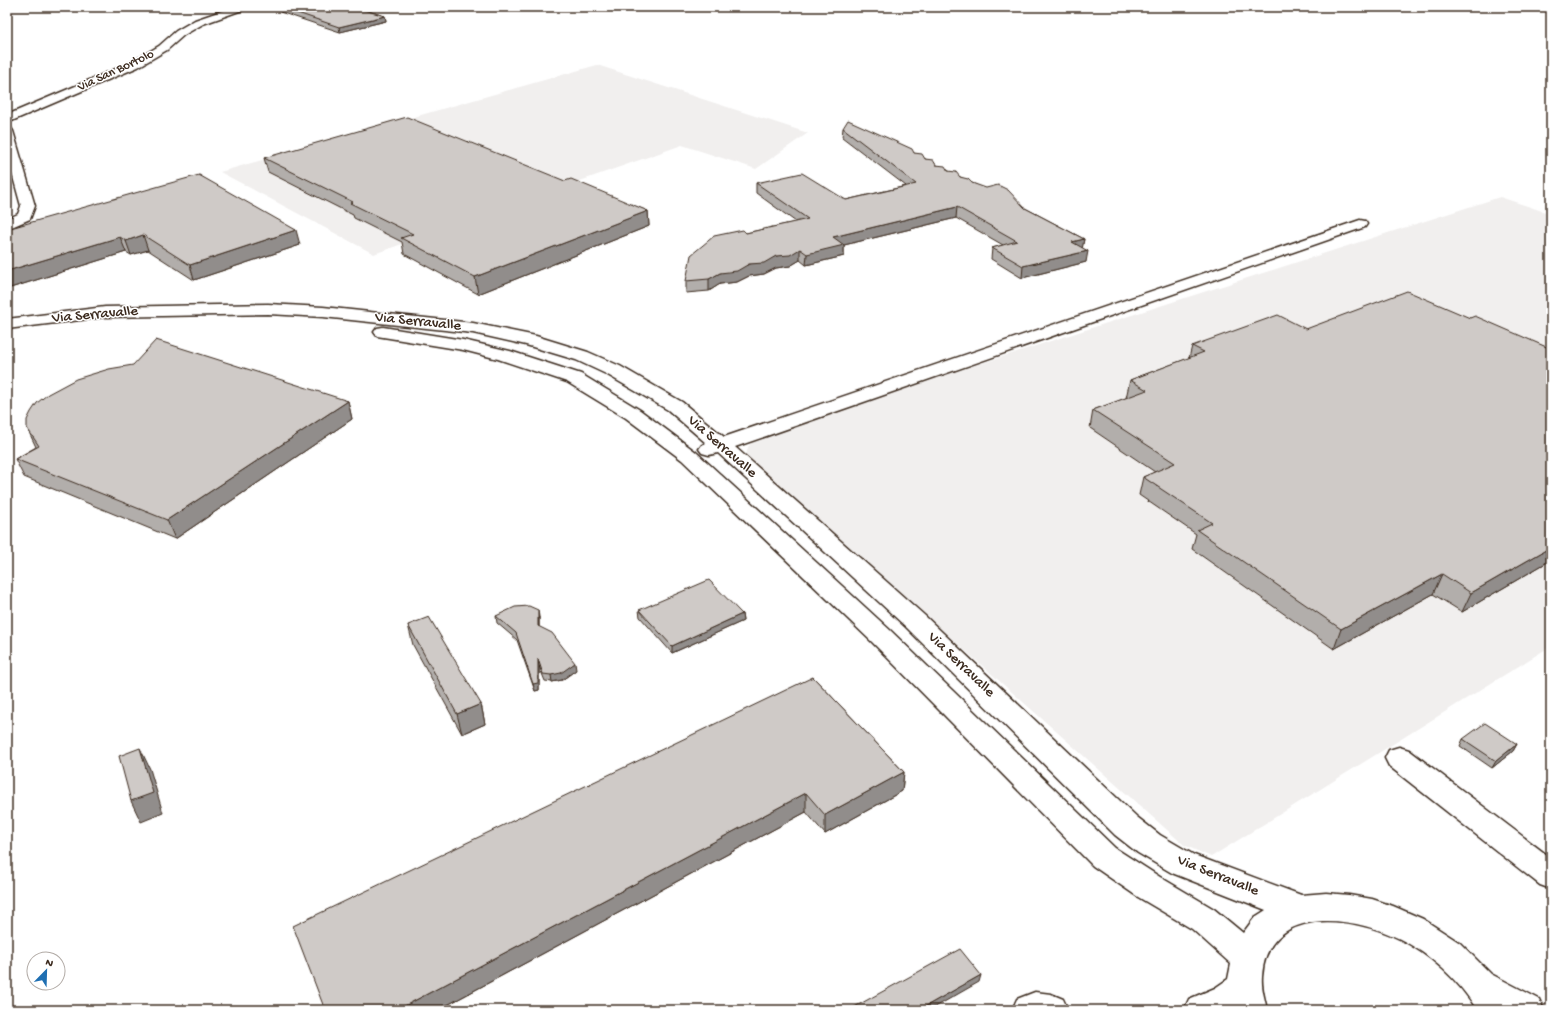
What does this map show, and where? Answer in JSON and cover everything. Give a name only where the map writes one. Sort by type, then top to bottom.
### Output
[{"type":"street","name":"Via San Bortolo","points":[[7,119],[134,65],[163,48],[186,29],[199,22],[242,7]]},
{"type":"street","points":[[7,132],[28,206],[25,216],[7,225]]},
{"type":"street","points":[[689,456],[1360,224]]},
{"type":"street","name":"Via Serravalle","points":[[7,324],[105,312],[261,316],[270,322],[473,328],[530,340],[582,356],[613,370],[675,406],[721,445],[915,621],[1126,826],[1149,844],[1183,864],[1300,909]]},
{"type":"street","name":"Via Serravalle","points":[[7,335],[162,322],[261,316]]},
{"type":"street","name":"Via Serravalle","points":[[400,327],[504,355],[574,378],[633,414],[689,456],[881,636],[1104,857],[1150,888],[1203,919],[1248,985]]},
{"type":"street","points":[[881,636],[915,621]]},
{"type":"street","points":[[1399,758],[1551,876]]},
{"type":"street","points":[[1200,1010],[1227,1000],[1248,985],[1258,936],[1276,919],[1300,909],[1335,906],[1373,912],[1412,929],[1449,953],[1488,998],[1527,1010]]},
{"type":"street","points":[[1029,1010],[1035,1008],[1052,1010]]},
{"type":"shaded area","points":[[597,65],[808,133],[756,169],[682,145],[374,254],[220,172]]},
{"type":"shaded area","points":[[1500,197],[1551,214],[1551,646],[1211,857],[1184,845],[746,456],[748,447],[758,435]]},
{"type":"building","points":[[280,7],[354,7],[385,16],[339,27]]},
{"type":"building","points":[[407,117],[565,181],[571,179],[648,211],[475,277],[401,238],[413,234],[350,203],[353,202],[264,158]]},
{"type":"building","points":[[848,120],[912,149],[914,153],[922,154],[925,159],[933,160],[936,165],[945,166],[948,171],[956,172],[960,177],[968,179],[972,183],[986,188],[998,185],[1008,190],[1025,208],[1084,239],[1072,242],[1088,251],[1023,266],[992,248],[1017,241],[957,207],[833,237],[844,245],[807,254],[800,249],[790,255],[776,256],[764,263],[749,264],[737,271],[720,273],[709,279],[686,281],[691,255],[714,236],[743,230],[746,233],[808,219],[756,183],[802,173],[846,200],[916,184],[843,128]]},
{"type":"building","points":[[199,175],[296,230],[190,265],[143,235],[126,241],[120,237],[7,271],[7,229]]},
{"type":"building","points":[[1407,291],[1470,318],[1475,316],[1551,349],[1551,547],[1471,593],[1442,574],[1341,629],[1197,530],[1212,523],[1143,477],[1175,463],[1093,410],[1147,390],[1130,380],[1204,352],[1192,346],[1278,315],[1306,329]]},
{"type":"building","points":[[156,340],[348,401],[167,520],[15,459],[39,446],[27,428],[27,420],[37,403],[48,394],[76,379],[109,369],[133,365]]},
{"type":"building","points":[[709,580],[742,614],[672,646],[639,610]]},
{"type":"building","points":[[529,606],[538,610],[538,626],[552,633],[575,663],[561,673],[551,675],[543,674],[538,659],[538,683],[533,684],[516,633],[496,616],[515,607]]},
{"type":"building","points":[[429,617],[481,704],[457,714],[408,625]]},
{"type":"building","points":[[813,677],[904,772],[825,815],[806,793],[397,1010],[325,1010],[293,926]]},
{"type":"building","points":[[1485,723],[1517,744],[1496,761],[1463,739]]},
{"type":"building","points":[[140,748],[153,793],[131,801],[119,756]]},
{"type":"building","points":[[960,949],[981,975],[919,1010],[849,1010]]}]
